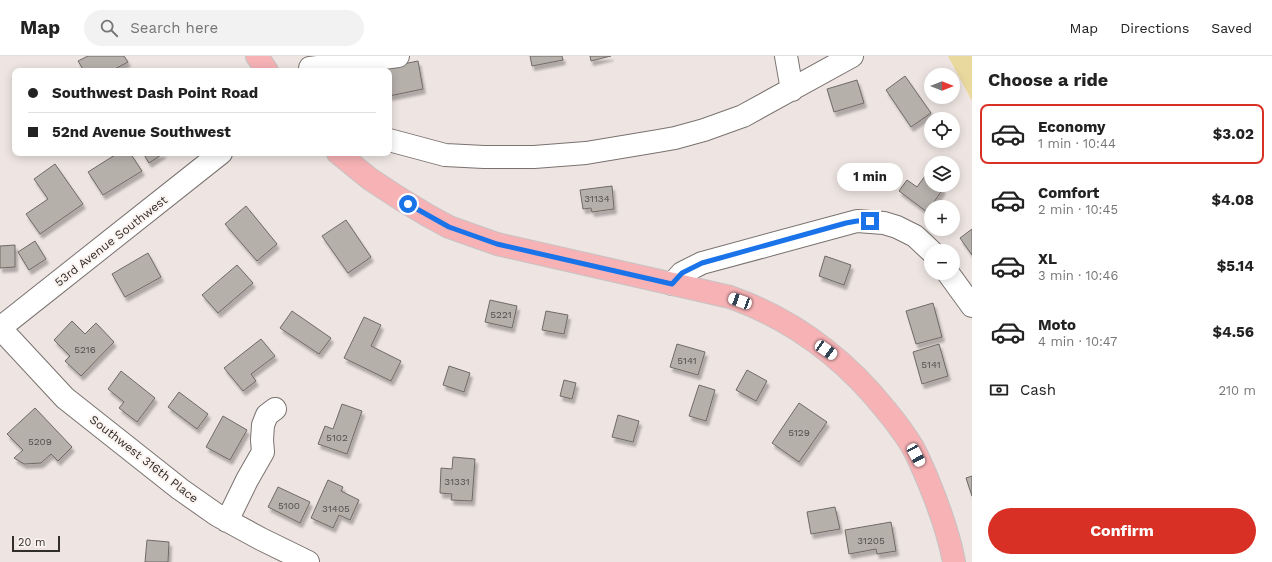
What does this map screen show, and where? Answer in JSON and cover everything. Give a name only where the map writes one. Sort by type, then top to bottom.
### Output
[{"type":"main road","points":[[257,56],[265,68]]},
{"type":"main road","points":[[342,156],[387,191],[449,227],[497,244],[730,297],[751,304],[804,334],[834,355],[864,384],[912,445],[922,464],[948,536],[954,562]]},
{"type":"street","points":[[310,65],[398,56]]},
{"type":"street","points":[[786,56],[792,90]]},
{"type":"street","points":[[392,141],[445,154],[460,156],[534,157],[586,153],[675,138],[704,130],[743,116],[852,56]]},
{"type":"street","name":"53rd Avenue Southwest","points":[[0,328],[217,156]]},
{"type":"street","points":[[672,284],[682,273],[702,263],[857,221],[884,223],[915,236],[924,244]]},
{"type":"street","points":[[953,280],[972,306]]},
{"type":"street","name":"Southwest 316th Place","points":[[0,328],[66,398],[180,489],[227,521],[308,562]]},
{"type":"street","points":[[227,521],[247,480],[263,452],[263,425],[267,414],[275,409]]},
{"type":"shaded area","points":[[948,56],[972,56],[972,101],[960,78],[960,68],[954,68]]},
{"type":"building","points":[[88,56],[124,56],[128,62],[117,68],[82,68],[78,61]]},
{"type":"building","points":[[530,56],[562,56],[563,60],[532,66]]},
{"type":"building","points":[[590,56],[611,56],[591,61]]},
{"type":"building","points":[[418,61],[423,89],[392,95],[392,68],[383,68]]},
{"type":"building","points":[[905,76],[930,112],[924,112],[924,118],[911,127],[886,90]]},
{"type":"building","points":[[857,80],[864,103],[834,112],[827,89]]},
{"type":"building","points":[[113,156],[132,156],[142,171],[103,195],[88,172]]},
{"type":"building","points":[[145,156],[160,156],[149,163]]},
{"type":"building","points":[[55,164],[83,204],[40,234],[26,214],[48,199],[34,179]]},
{"type":"building","points":[[924,177],[924,192],[941,192],[935,200],[924,200],[924,210],[899,191],[907,180],[917,187]]},
{"type":"building","points":[[612,186],[614,209],[592,212],[591,208],[583,209],[580,190]]},
{"type":"building","points":[[246,206],[277,244],[257,261],[225,224]]},
{"type":"building","points":[[346,220],[371,257],[348,273],[322,236]]},
{"type":"building","points":[[972,229],[972,255],[960,238]]},
{"type":"building","points":[[35,241],[46,259],[29,270],[18,252]]},
{"type":"building","points":[[15,245],[15,267],[0,268],[0,246]]},
{"type":"building","points":[[148,253],[161,277],[125,297],[112,274]]},
{"type":"building","points":[[825,256],[851,265],[844,285],[819,276]]},
{"type":"building","points":[[237,265],[253,283],[218,313],[202,295]]},
{"type":"building","points":[[490,300],[517,306],[512,328],[485,322]]},
{"type":"building","points":[[933,303],[942,337],[916,344],[906,311]]},
{"type":"building","points":[[292,311],[331,338],[319,354],[280,328]]},
{"type":"building","points":[[546,311],[568,315],[564,334],[542,330]]},
{"type":"building","points":[[364,317],[381,325],[371,346],[401,361],[391,381],[344,358]]},
{"type":"building","points":[[72,321],[85,334],[96,323],[114,342],[81,376],[65,361],[70,356],[54,340]]},
{"type":"building","points":[[261,339],[275,356],[251,374],[256,381],[243,391],[224,368]]},
{"type":"building","points":[[677,344],[705,352],[698,375],[670,367]]},
{"type":"building","points":[[939,344],[948,376],[922,384],[913,352]]},
{"type":"building","points":[[449,366],[470,373],[464,392],[443,385]]},
{"type":"building","points":[[747,370],[767,381],[756,401],[736,390]]},
{"type":"building","points":[[121,371],[155,398],[137,422],[119,408],[124,402],[108,389]]},
{"type":"building","points":[[564,380],[576,383],[572,399],[560,396]]},
{"type":"building","points":[[699,385],[715,390],[706,421],[689,416]]},
{"type":"building","points":[[179,392],[208,414],[197,429],[168,407]]},
{"type":"building","points":[[799,403],[827,422],[799,462],[772,443]]},
{"type":"building","points":[[342,404],[362,411],[347,454],[318,444],[325,426],[333,429]]},
{"type":"building","points":[[35,408],[72,447],[58,461],[51,454],[41,463],[24,464],[14,458],[23,450],[7,434]]},
{"type":"building","points":[[618,415],[639,421],[633,442],[612,437]]},
{"type":"building","points":[[223,416],[247,430],[230,460],[206,447]]},
{"type":"building","points":[[453,457],[475,459],[472,501],[451,500],[452,494],[440,493],[441,468],[452,469]]},
{"type":"building","points":[[972,476],[972,496],[966,478]]},
{"type":"building","points":[[328,480],[343,487],[341,491],[359,500],[350,520],[339,515],[333,528],[311,518]]},
{"type":"building","points":[[278,487],[310,502],[300,523],[268,507]]},
{"type":"building","points":[[835,507],[840,529],[811,534],[807,512]]},
{"type":"building","points":[[891,522],[896,551],[877,554],[876,549],[849,554],[845,530]]},
{"type":"building","points":[[147,540],[169,542],[168,562],[145,562]]},
{"type":"route","points":[[408,204],[449,227],[497,244],[672,284],[682,273],[702,263],[846,223],[870,221]]}]
